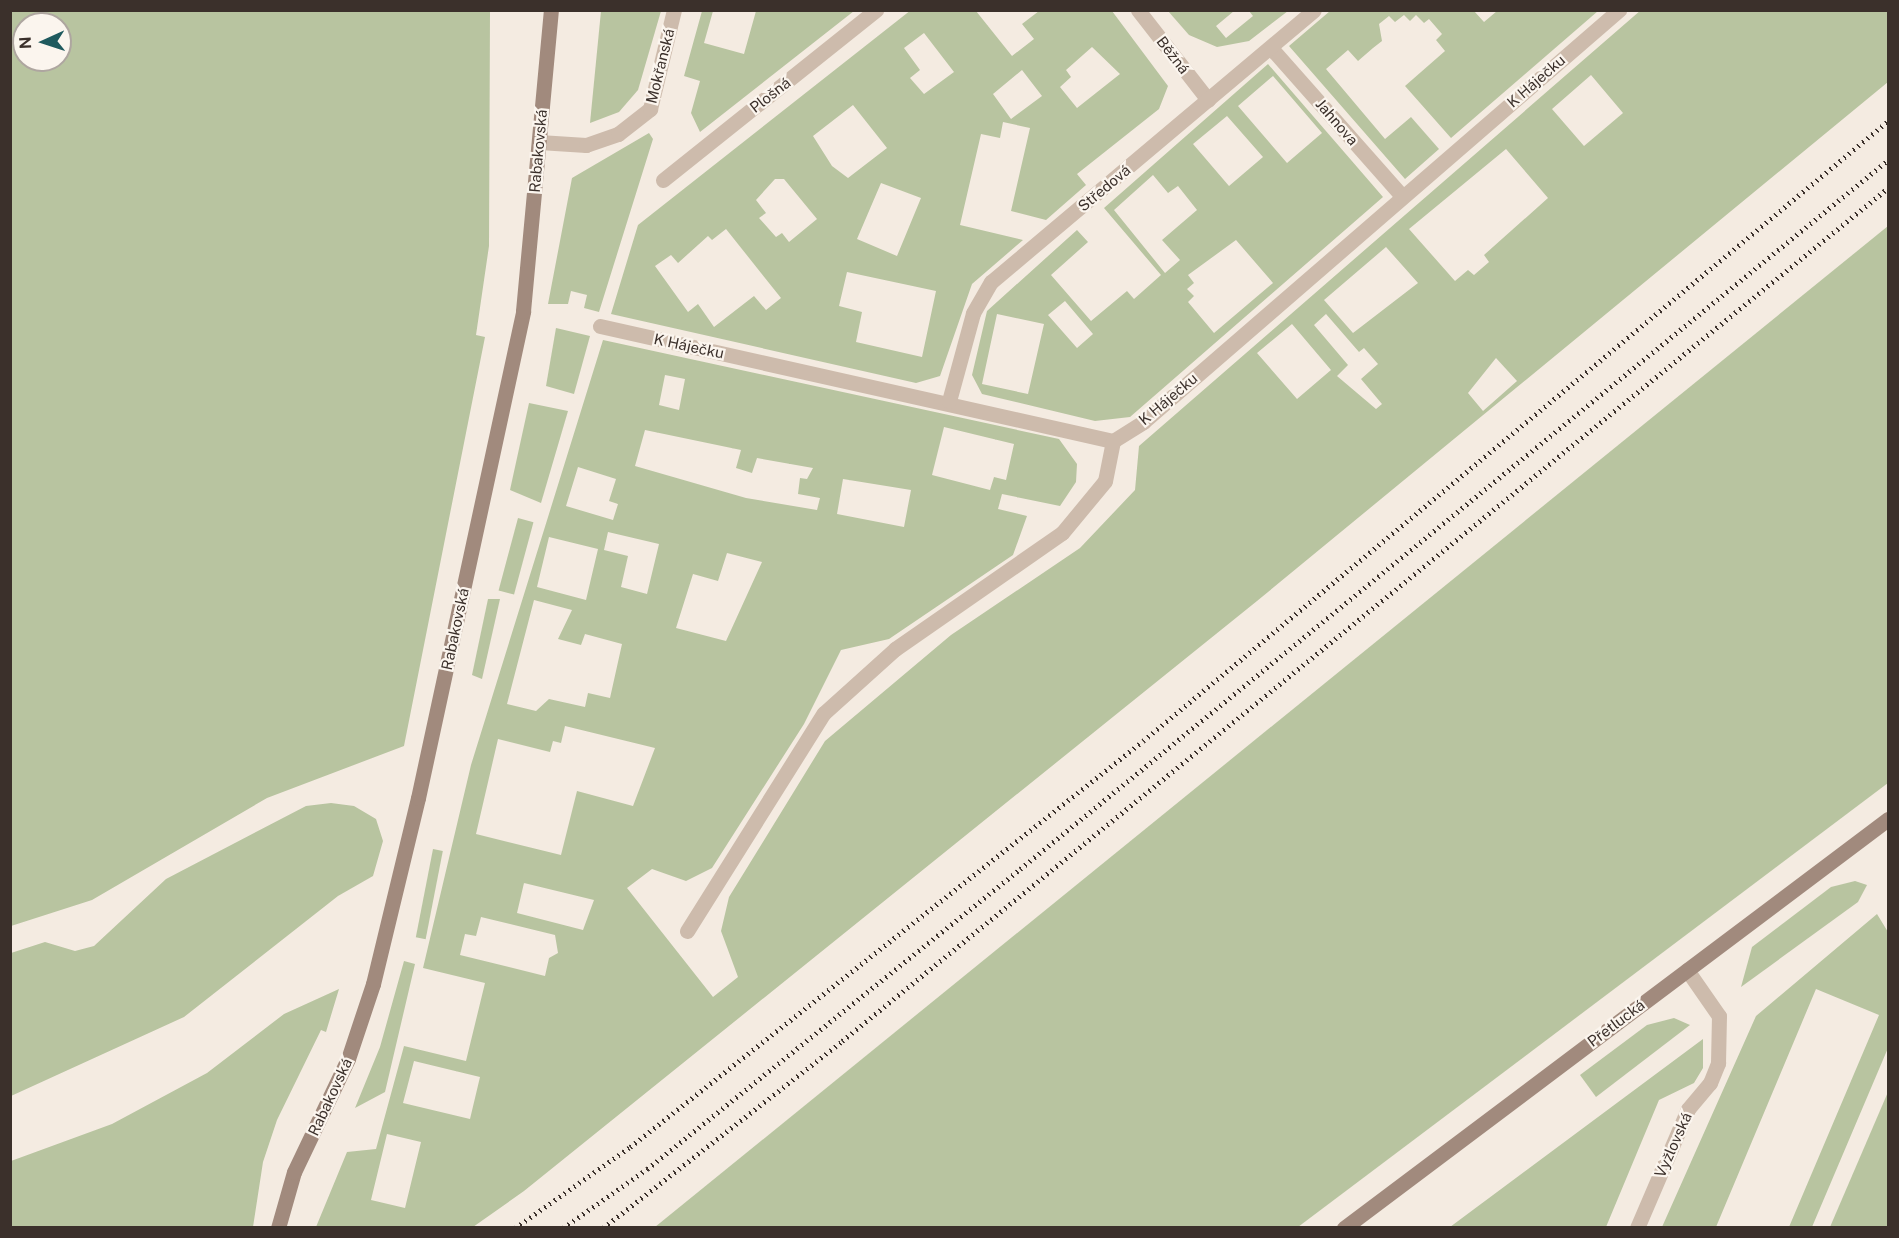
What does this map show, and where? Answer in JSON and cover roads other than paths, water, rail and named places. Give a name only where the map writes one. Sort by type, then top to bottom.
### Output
[{"type":"main road","name":"Rabakovská","points":[[278,1227],[294,1172],[348,1059],[369,995],[418,798],[523,311],[551,10]]},
{"type":"main road","name":"Přetlucká","points":[[1344,1227],[1888,819]]},
{"type":"street","name":"Mokřanská","points":[[539,141],[586,145],[618,134],[650,109],[674,10]]},
{"type":"street","name":"Plošná","points":[[663,180],[876,10]]},
{"type":"street","name":"Běžná","points":[[1138,10],[1208,100]]},
{"type":"street","name":"Středová","points":[[949,401],[973,313],[991,282],[1314,10]]},
{"type":"street","name":"K Háječku","points":[[600,326],[949,401],[1113,441],[1143,422],[1618,10]]},
{"type":"street","name":"Jahnova","points":[[1271,48],[1402,196]]},
{"type":"street","points":[[687,931],[824,713],[895,649],[1062,533],[1105,481],[1113,441]]},
{"type":"street","name":"Vyžlovská","points":[[1637,1227],[1688,1109],[1710,1083],[1718,1063],[1719,1016],[1687,970]]},
{"type":"railway","points":[[515,1228],[630,1147],[1143,741],[1888,121]]},
{"type":"railway","points":[[563,1228],[647,1169],[1020,869],[1888,160]]},
{"type":"railway","points":[[603,1228],[842,1041],[1888,188]]}]
